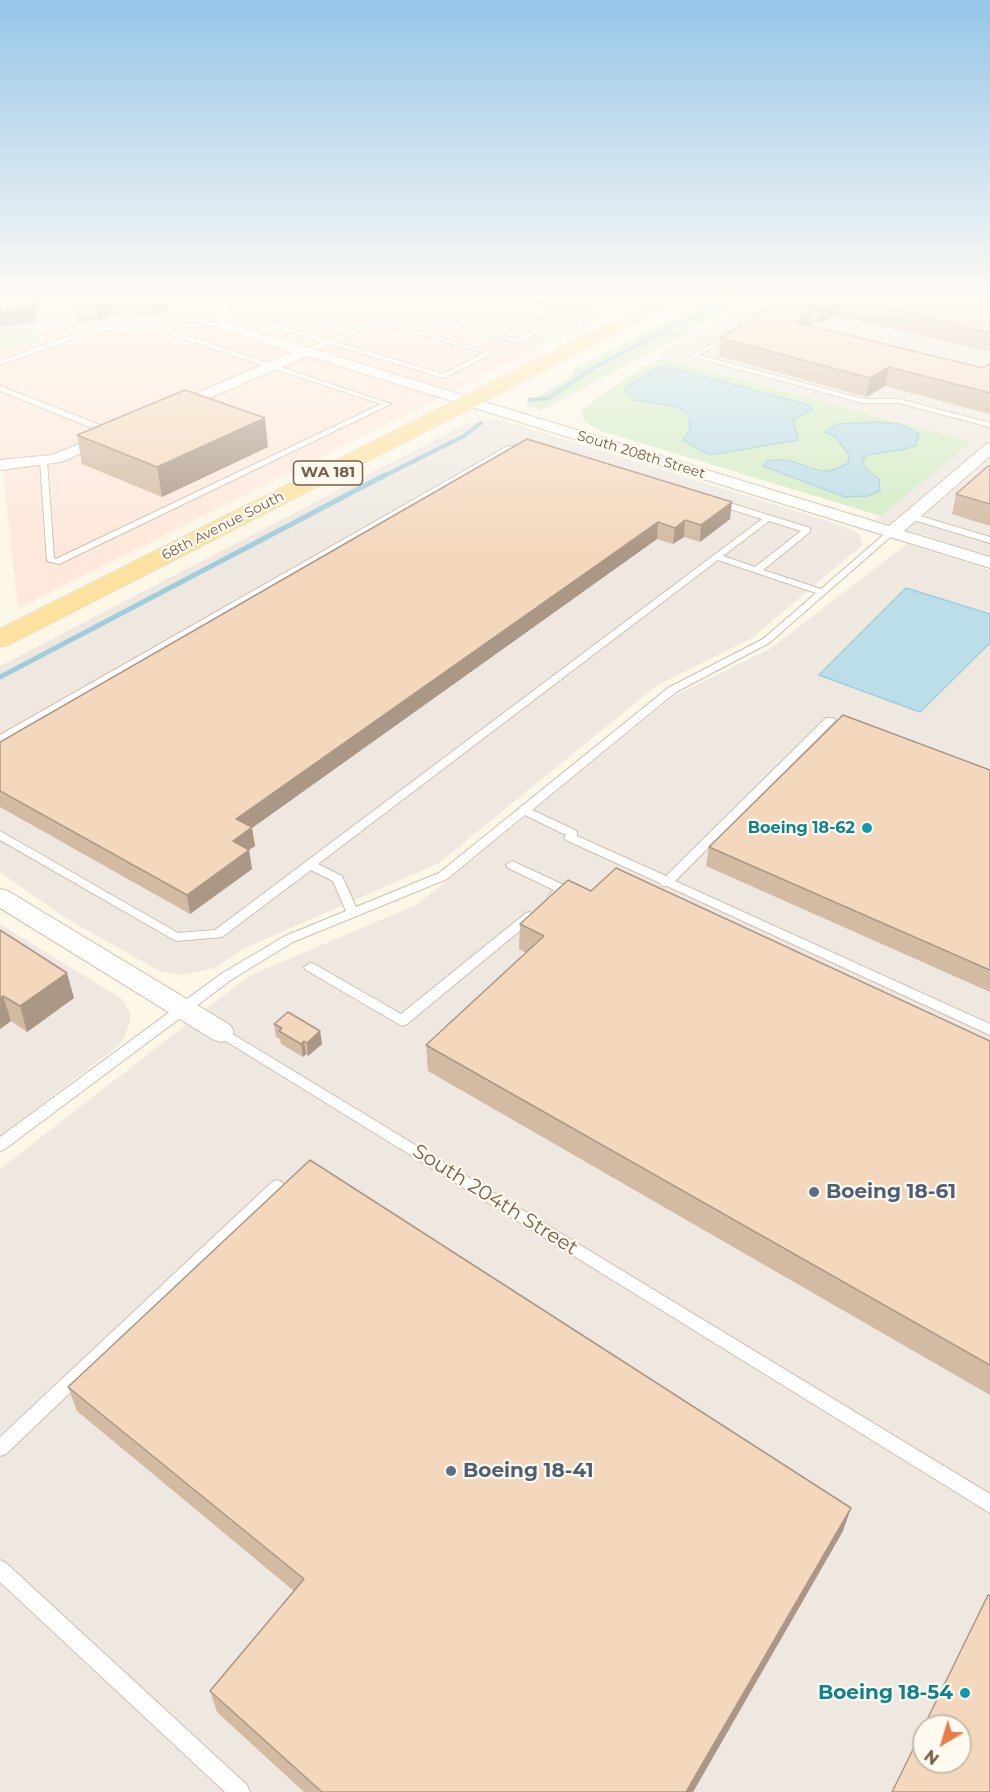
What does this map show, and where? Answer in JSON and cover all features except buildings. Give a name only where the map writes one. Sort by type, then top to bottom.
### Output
[{"type":"main road","name":"68th Avenue South","points":[[0,639],[506,383]]},
{"type":"street","points":[[157,416],[235,383]]},
{"type":"street","name":"South 208th Street","points":[[405,383],[990,563]]},
{"type":"street","points":[[0,465],[49,460],[120,432]]},
{"type":"street","points":[[891,533],[990,448]]},
{"type":"street","name":"South 204th Street","points":[[0,897],[220,1032]]},
{"type":"lane","points":[[49,460],[51,559],[56,562],[387,405],[319,383]]},
{"type":"lane","points":[[794,383],[863,401],[899,401],[990,425]]},
{"type":"lane","points":[[0,388],[120,432]]},
{"type":"lane","points":[[0,739],[509,449],[531,446]]},
{"type":"lane","points":[[711,500],[807,530],[757,570]]},
{"type":"lane","points":[[910,516],[990,540]]},
{"type":"lane","points":[[2,837],[176,937],[218,934],[768,518]]},
{"type":"lane","points":[[0,1145],[226,977],[289,939],[443,876],[672,690],[766,641],[891,533]]},
{"type":"lane","points":[[717,557],[823,593]]},
{"type":"lane","points":[[666,883],[830,720]]},
{"type":"lane","points":[[525,811],[666,883],[990,1030]]},
{"type":"lane","points":[[311,864],[338,879],[353,913]]},
{"type":"lane","points":[[310,967],[402,1021],[488,953],[562,889],[512,866]]},
{"type":"lane","name":"South 204th Street","points":[[220,1032],[990,1504]]},
{"type":"lane","points":[[0,1448],[277,1186]]},
{"type":"lane","points":[[0,1569],[240,1792]]},
{"type":"shaded area","points":[[0,383],[471,383],[18,608],[0,446]]},
{"type":"shaded area","points":[[754,383],[990,383],[990,556],[875,520],[971,442]]},
{"type":"shaded area","points":[[490,419],[504,421],[844,526],[860,535],[862,545],[752,638],[656,686],[439,863],[243,949],[215,968],[182,975],[161,972],[64,917],[0,872],[0,666],[465,424]]},
{"type":"shaded area","points":[[907,544],[990,570],[990,1792],[0,1792],[0,1169],[249,976],[418,904],[674,696],[770,649]]},
{"type":"shaded area","points":[[0,924],[122,999],[130,1013],[130,1022],[118,1046],[0,1136]]},
{"type":"green space","points":[[561,383],[594,383],[542,410],[525,405]]},
{"type":"green space","points":[[620,383],[753,383],[972,442],[881,516],[598,430],[584,420],[581,410]]},
{"type":"water","points":[[635,383],[727,383],[808,405],[813,409],[793,420],[798,440],[710,455],[683,440],[690,430],[689,414],[677,407],[634,400],[625,389]]},
{"type":"water","points":[[878,422],[900,424],[919,434],[916,445],[906,449],[867,455],[863,460],[864,467],[879,479],[880,491],[867,496],[845,497],[763,466],[767,461],[783,460],[823,471],[839,468],[848,463],[849,455],[835,436],[825,432],[837,424]]},
{"type":"water","points":[[906,588],[990,614],[990,643],[920,712],[819,675]]},
{"type":"waterway","points":[[529,400],[549,398],[572,383]]},
{"type":"waterway","points":[[382,477],[464,436],[481,423]]},
{"type":"waterway","points":[[0,677],[385,475]]},
{"type":"place","name":"Boeing 18-62","points":[[867,828]]},
{"type":"place","name":"Boeing 18-61","points":[[814,1192]]},
{"type":"place","name":"Boeing 18-41","points":[[451,1471]]},
{"type":"place","name":"Boeing 18-54","points":[[965,1693]]}]
